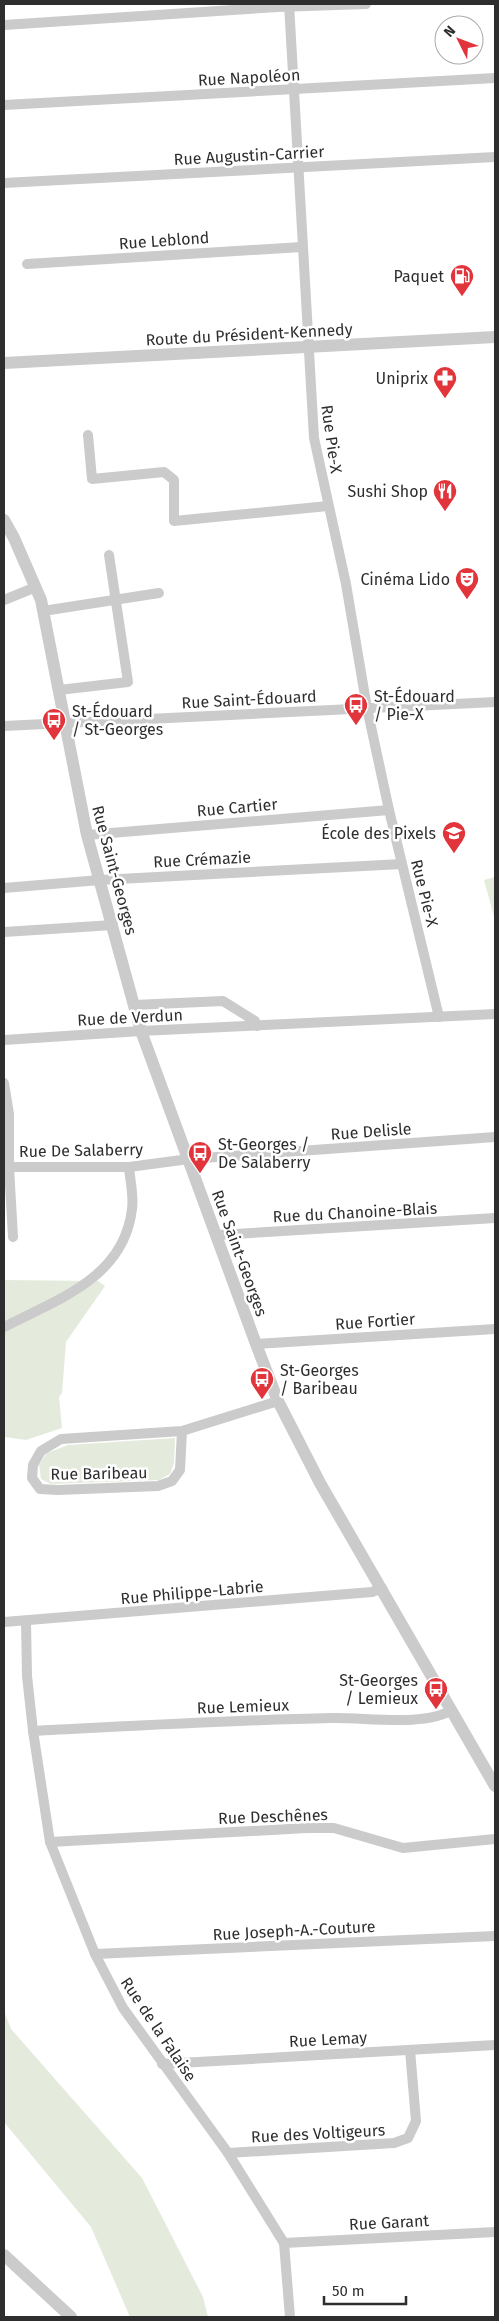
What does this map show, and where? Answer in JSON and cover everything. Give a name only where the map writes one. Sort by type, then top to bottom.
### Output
[{"type":"street","points":[[4,26],[289,6],[366,4]]},
{"type":"street","name":"Rue Pie-X","points":[[289,6],[295,89],[307,347],[314,438],[346,584],[367,708],[389,810],[439,1017]]},
{"type":"street","name":"Rue Napoléon","points":[[4,105],[495,78]]},
{"type":"street","name":"Rue Augustin-Carrier","points":[[4,183],[495,157]]},
{"type":"street","name":"Rue Leblond","points":[[27,264],[302,246]]},
{"type":"street","name":"Route du Président-Kennedy","points":[[4,362],[495,337]]},
{"type":"street","points":[[88,435],[92,479],[164,472],[174,480],[174,521],[328,506]]},
{"type":"street","name":"Rue Saint-Georges","points":[[4,520],[36,587],[43,611],[87,835],[141,1031],[218,1235],[278,1402],[320,1483],[495,1786]]},
{"type":"street","points":[[59,690],[128,682],[108,555]]},
{"type":"street","points":[[4,600],[36,587]]},
{"type":"street","points":[[43,611],[159,593]]},
{"type":"street","name":"Rue Saint-Édouard","points":[[4,726],[495,702]]},
{"type":"street","name":"Rue Cartier","points":[[87,835],[389,810]]},
{"type":"street","name":"Rue Crémazie","points":[[4,888],[100,880],[402,864]]},
{"type":"street","points":[[4,932],[113,925]]},
{"type":"street","name":"Rue de Verdun","points":[[134,1005],[223,1001],[255,1021],[257,1026]]},
{"type":"street","name":"Rue de Verdun","points":[[4,1040],[141,1031],[495,1014]]},
{"type":"street","points":[[4,1083],[9,1114],[6,1167],[13,1237]]},
{"type":"street","name":"Rue Delisle","points":[[189,1160],[495,1138]]},
{"type":"street","name":"Rue De Salaberry","points":[[6,1167],[128,1167],[189,1160]]},
{"type":"street","points":[[4,1327],[78,1289],[108,1266],[126,1238],[132,1208],[128,1167]]},
{"type":"street","name":"Rue du Chanoine-Blais","points":[[218,1235],[495,1218]]},
{"type":"street","name":"Rue Fortier","points":[[256,1344],[495,1329]]},
{"type":"street","name":"Rue Baribeau","points":[[182,1431],[180,1470],[172,1481],[158,1486],[40,1489],[32,1478],[33,1465],[41,1451],[60,1439],[182,1431],[278,1402]]},
{"type":"street","name":"Rue Philippe-Labrie","points":[[4,1622],[26,1622],[372,1592],[382,1588]]},
{"type":"street","name":"Rue de la Falaise","points":[[26,1622],[27,1676],[33,1731],[50,1842],[95,1954],[123,2008],[228,2153],[284,2243],[290,2317]]},
{"type":"street","name":"Rue Lemieux","points":[[33,1731],[334,1718],[410,1720],[445,1714],[452,1710]]},
{"type":"street","name":"Rue Deschênes","points":[[50,1842],[307,1828],[334,1828],[403,1848],[495,1839]]},
{"type":"street","name":"Rue Joseph-A.-Couture","points":[[95,1954],[495,1936]]},
{"type":"street","name":"Rue Lemay","points":[[162,2064],[495,2045]]},
{"type":"street","name":"Rue des Voltigeurs","points":[[228,2153],[394,2143],[408,2138],[416,2120],[410,2050]]},
{"type":"street","name":"Rue Garant","points":[[284,2243],[495,2232]]},
{"type":"street","points":[[4,2255],[71,2317]]},
{"type":"green space","points":[[495,877],[495,920],[484,880]]},
{"type":"green space","points":[[4,1280],[98,1281],[105,1286],[66,1342],[62,1393],[59,1397],[62,1428],[26,1440],[4,1437]]},
{"type":"green space","points":[[175,1438],[174,1463],[170,1474],[159,1480],[51,1484],[41,1479],[39,1465],[47,1453],[68,1445]]},
{"type":"green space","points":[[4,2011],[11,2029],[142,2178],[203,2297],[208,2317],[130,2317],[91,2227],[4,2122]]},
{"type":"place","name":"Paquet","points":[[462,297]]},
{"type":"place","name":"Uniprix","points":[[445,399]]},
{"type":"place","name":"Sushi Shop","points":[[445,512]]},
{"type":"place","name":"Cinéma Lido","points":[[467,600]]},
{"type":"place","name":"St-Édouard / Pie-X","points":[[356,726]]},
{"type":"place","name":"St-Édouard / St-Georges","points":[[54,741]]},
{"type":"place","name":"École des Pixels","points":[[454,854]]},
{"type":"place","name":"St-Georges / De Salaberry","points":[[200,1174]]},
{"type":"place","name":"St-Georges / Baribeau","points":[[262,1400]]},
{"type":"place","name":"St-Georges / Lemieux","points":[[436,1710]]}]
